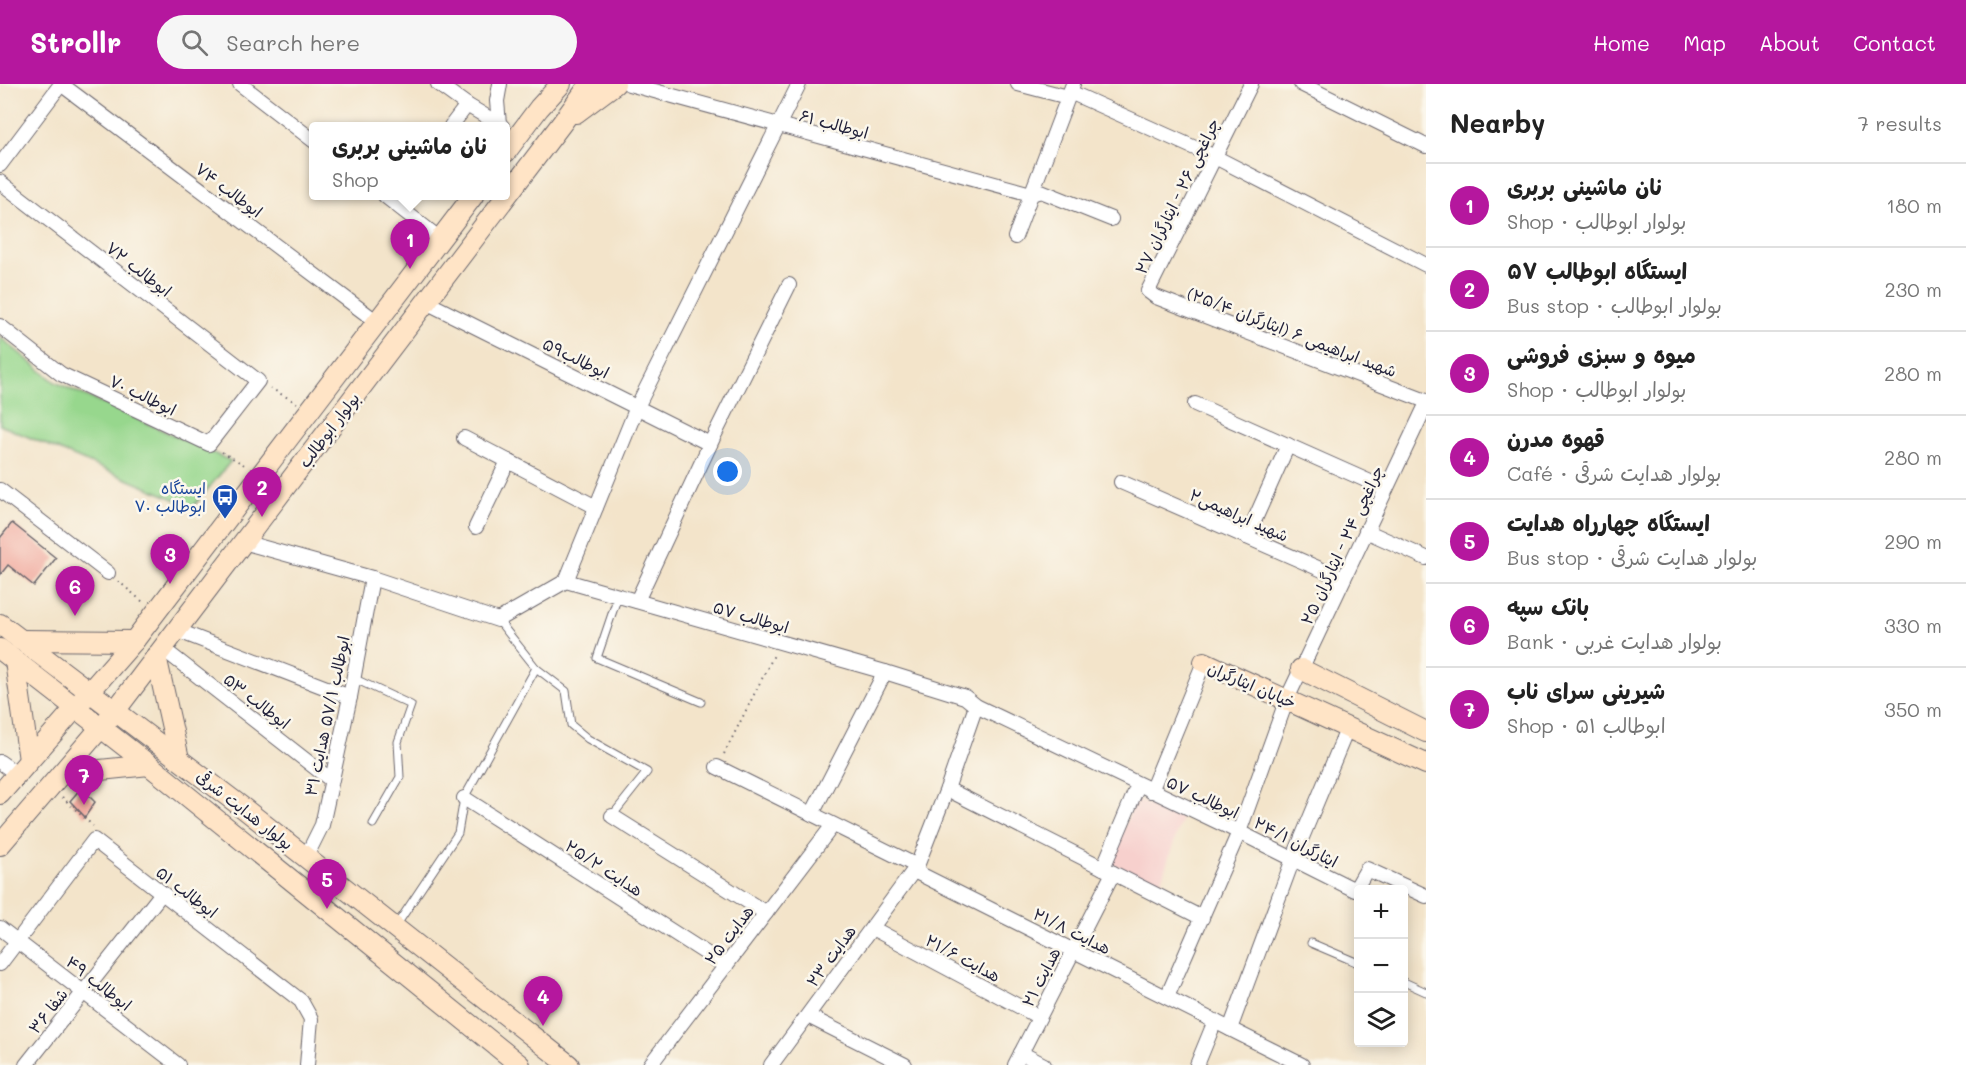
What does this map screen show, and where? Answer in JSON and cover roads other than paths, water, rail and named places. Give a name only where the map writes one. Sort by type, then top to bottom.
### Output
[{"type":"main road","points":[[539,108],[553,84]]},
{"type":"main road","points":[[510,131],[539,108],[561,84]]},
{"type":"main road","points":[[562,123],[590,84]]},
{"type":"main road","points":[[562,123],[615,84]]},
{"type":"main road","name":"بولوار ابوطالب","points":[[510,191],[562,123]]},
{"type":"main road","name":"بولوار ابوطالب","points":[[0,794],[134,640],[469,200]]},
{"type":"main road","name":"بولوار ابوطالب","points":[[0,844],[114,711],[503,200]]},
{"type":"main road","points":[[289,436],[289,446],[270,471],[268,479],[272,485],[280,486],[290,481]]},
{"type":"main road","name":"بولوار هدایت شرقی","points":[[0,624],[399,929],[569,1065]]},
{"type":"main road","points":[[20,640],[134,640]]},
{"type":"main road","points":[[159,652],[178,759]]},
{"type":"main road","points":[[8,655],[23,767]]},
{"type":"main road","name":"بولوار هدایت شرقی","points":[[8,655],[520,1065]]},
{"type":"main road","name":"خیابان ایثارگران","points":[[1204,662],[1426,764]]},
{"type":"main road","name":"خیابان ایثارگران","points":[[1301,669],[1426,732]]},
{"type":"main road","points":[[56,780],[148,765]]},
{"type":"main road","points":[[383,954],[399,929]]},
{"type":"street","points":[[0,165],[61,84]]},
{"type":"street","name":"ابوطالب ۷۴","points":[[61,84],[377,322]]},
{"type":"street","points":[[240,84],[309,137]]},
{"type":"street","points":[[438,84],[489,122]]},
{"type":"street","points":[[500,84],[497,101],[503,122]]},
{"type":"street","name":"ابوطالب ۶۱","points":[[629,84],[1032,194],[1041,191],[1111,219]]},
{"type":"street","points":[[243,542],[372,578],[498,620],[566,581],[637,407],[799,84]]},
{"type":"street","points":[[1018,84],[1070,91],[1215,157],[1426,265]]},
{"type":"street","name":"چراغچی ۲۶ - ایثارگران ۲۷","points":[[1148,291],[1251,84]]},
{"type":"street","points":[[1301,84],[1426,146]]},
{"type":"street","points":[[1015,237],[1070,91]]},
{"type":"street","points":[[454,122],[466,105]]},
{"type":"street","name":"ابوطالب ۷۲","points":[[0,182],[258,381],[208,444]]},
{"type":"street","points":[[396,200],[440,239]]},
{"type":"street","points":[[637,601],[710,444],[789,285]]},
{"type":"street","name":"شهید ابراهیمی ۶ (ایثارگران ۲۵/۴)","points":[[1148,291],[1155,297],[1426,403]]},
{"type":"street","name":"ابوطالب۵۹","points":[[426,302],[710,444]]},
{"type":"street","name":"ابوطالب ۷۰","points":[[0,326],[61,374],[208,444]]},
{"type":"street","name":"چراغچی ۲۴ - ایثارگران ۲۵","points":[[1167,997],[1239,832],[1287,699],[1386,489],[1420,434],[1426,403]]},
{"type":"street","points":[[1195,404],[1386,489]]},
{"type":"street","points":[[464,438],[596,507]]},
{"type":"street","points":[[1247,537],[1288,445]]},
{"type":"street","points":[[476,527],[508,461]]},
{"type":"street","name":"شهید ابراهیمی۲","points":[[1121,482],[1343,579]]},
{"type":"street","points":[[0,490],[108,573]]},
{"type":"street","points":[[1366,531],[1426,558]]},
{"type":"street","name":"ابوطالب ۵۷/۱ هدایت ۳۱","points":[[306,857],[322,825],[350,697],[372,578]]},
{"type":"street","name":"ابوطالب ۵۷","points":[[566,581],[885,672],[964,697],[976,706],[1239,832]]},
{"type":"street","points":[[176,630],[350,697]]},
{"type":"street","name":"ابوطالب ۵۳","points":[[159,652],[331,780]]},
{"type":"street","name":"خیابان ایثارگران","points":[[1108,870],[1204,662]]},
{"type":"street","points":[[812,814],[885,672]]},
{"type":"street","name":"هدایت ۲۳","points":[[771,1065],[915,869],[947,789],[976,706]]},
{"type":"street","points":[[1230,1029],[1293,859],[1348,727]]},
{"type":"street","points":[[0,762],[23,767]]},
{"type":"street","name":"هدایت ۲۱/۸","points":[[717,767],[812,814],[1073,951],[1302,1065]]},
{"type":"street","points":[[947,789],[1202,918]]},
{"type":"street","name":"هدایت ۲۵/۲","points":[[464,798],[726,966]]},
{"type":"street","points":[[612,816],[766,913]]},
{"type":"street","name":"هدایت ۲۵","points":[[650,1065],[833,825]]},
{"type":"street","name":"ایثارگران ۲۴/۱","points":[[1239,832],[1355,890],[1367,869],[1426,896]]},
{"type":"street","name":"ابوطالب ۵۱","points":[[18,940],[94,840],[301,1000],[311,1019],[307,1065]]},
{"type":"street","name":"هدایت ۲۱","points":[[1018,1059],[1073,951],[1108,870]]},
{"type":"street","name":"شفا ۳۶","points":[[26,1065],[162,892]]},
{"type":"street","name":"ابوطالب ۴۹","points":[[0,928],[178,1065]]},
{"type":"street","name":"هدایت ۲۱/۶","points":[[872,928],[1039,1017]]},
{"type":"street","points":[[0,964],[18,940]]},
{"type":"street","points":[[808,1016],[905,1065]]},
{"type":"street","points":[[1197,1065],[1215,1022]]},
{"type":"street","points":[[1018,1059],[1044,1065]]},
{"type":"lane","points":[[618,596],[597,658],[701,702]]},
{"type":"lane","points":[[498,620],[536,668],[566,691],[570,725],[588,739],[647,772],[612,816]]},
{"type":"lane","points":[[399,929],[458,833],[464,798],[536,668]]},
{"type":"lane","points":[[353,678],[411,705],[398,742],[400,777],[372,824]]},
{"type":"lane","points":[[1311,943],[1354,961]]},
{"type":"lane","points":[[1408,984],[1426,992]]},
{"type":"place","name":"نان ماشینی بربری","points":[[410,269]]},
{"type":"place","name":"ایستگاه ابوطالب ۵۷","points":[[262,517]]},
{"type":"place","name":"ایستگاه ابوطالب ۷۰","points":[[225,520]]},
{"type":"place","name":"میوه و سبزی فروشی","points":[[170,584]]},
{"type":"place","name":"بانک سپه","points":[[75,616]]},
{"type":"place","name":"شیرینی سرای ناب","points":[[84,805]]},
{"type":"place","name":"ایستگاه چهارراه هدایت","points":[[327,909]]},
{"type":"place","name":"قهوه مدرن","points":[[543,1026]]}]
